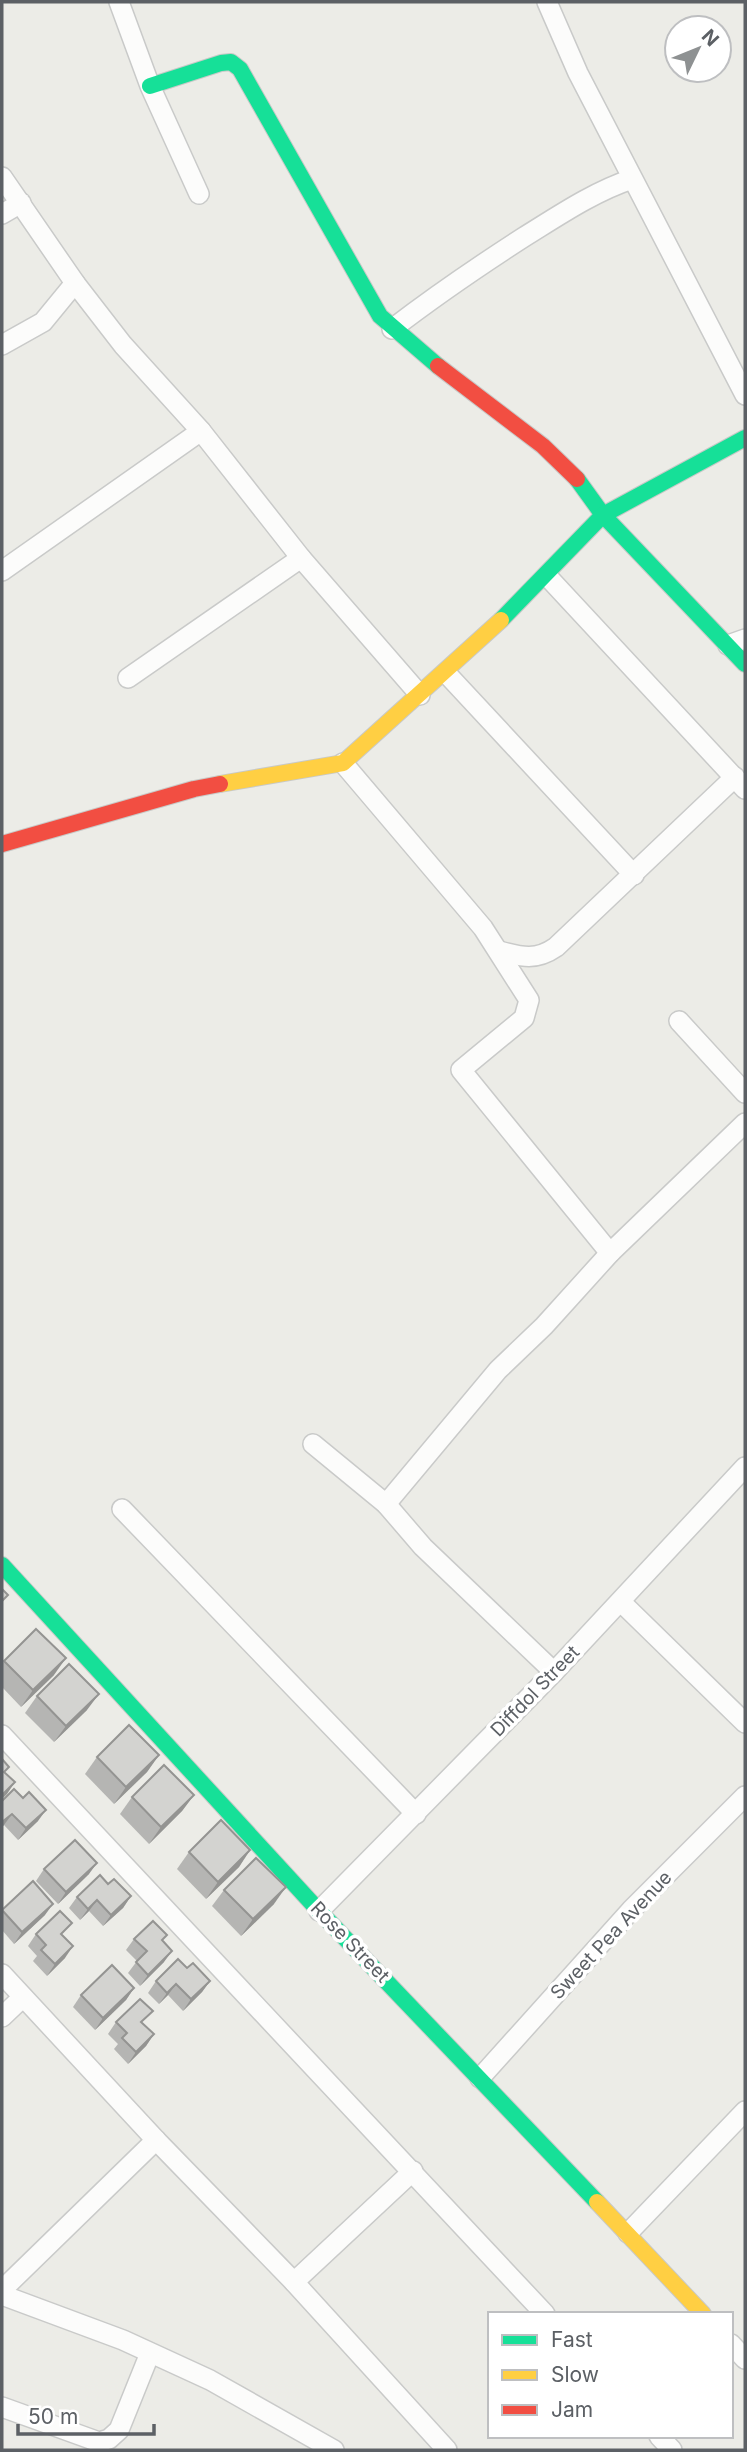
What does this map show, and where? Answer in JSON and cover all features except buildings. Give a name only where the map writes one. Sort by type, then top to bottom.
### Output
[{"type":"street","points":[[119,2],[150,86],[199,194]]},
{"type":"street","points":[[547,2],[578,73],[745,395]]},
{"type":"street","points":[[150,86],[220,63],[231,62],[240,69],[380,316],[392,329],[543,446],[573,474],[603,514],[737,642],[745,664]]},
{"type":"street","points":[[2,177],[75,283],[146,371],[201,431],[301,558],[420,695]]},
{"type":"street","points":[[392,329],[467,273],[548,222],[603,191],[632,179]]},
{"type":"street","points":[[2,214],[21,203]]},
{"type":"street","points":[[2,345],[43,322],[75,283]]},
{"type":"street","points":[[2,571],[201,431]]},
{"type":"street","points":[[2,844],[194,789],[343,764],[446,673],[547,576],[603,514],[745,438]]},
{"type":"street","points":[[128,678],[301,558]]},
{"type":"street","points":[[499,951],[526,958],[542,957],[740,783],[547,576]]},
{"type":"street","points":[[446,673],[634,875]]},
{"type":"street","points":[[343,764],[483,928],[529,1000],[524,1018],[461,1070],[610,1253]]},
{"type":"street","points":[[678,1021],[745,1093]]},
{"type":"street","points":[[386,1504],[498,1370],[544,1326],[610,1253],[745,1123]]},
{"type":"street","points":[[313,1444],[386,1504],[423,1547],[554,1672]]},
{"type":"street","name":"Diffdol Street","points":[[319,1911],[554,1672],[745,1467]]},
{"type":"street","points":[[122,1509],[416,1814]]},
{"type":"street","name":"Rose Street","points":[[2,1565],[148,1720],[319,1911],[701,2312]]},
{"type":"street","points":[[621,1602],[745,1723]]},
{"type":"street","points":[[2,1735],[543,2312]]},
{"type":"street","name":"Sweet Pea Avenue","points":[[480,2077],[631,1910],[745,1796]]},
{"type":"street","points":[[2,1974],[156,2140],[294,2281],[447,2450]]},
{"type":"street","points":[[2,2017],[23,1997]]},
{"type":"street","points":[[628,2233],[745,2111]]},
{"type":"street","points":[[156,2140],[2,2293],[210,2380],[334,2450]]},
{"type":"street","points":[[294,2281],[413,2171]]},
{"type":"street","points":[[733,2346],[745,2359]]},
{"type":"street","points":[[2,2407],[99,2442],[109,2439],[119,2430],[150,2353]]},
{"type":"traffic: fast","points":[[150,86],[221,63],[231,62],[240,69],[380,316],[438,366]]},
{"type":"traffic: fast","points":[[501,620],[603,515],[745,438]]},
{"type":"traffic: fast","points":[[577,479],[603,515],[745,664]]},
{"type":"traffic: fast","points":[[2,1565],[320,1912],[597,2202]]},
{"type":"traffic: slow","points":[[220,784],[343,763],[501,620]]},
{"type":"traffic: slow","points":[[597,2202],[701,2312]]},
{"type":"traffic: jam","points":[[438,366],[543,446],[577,479]]},
{"type":"traffic: jam","points":[[2,844],[220,784]]}]
